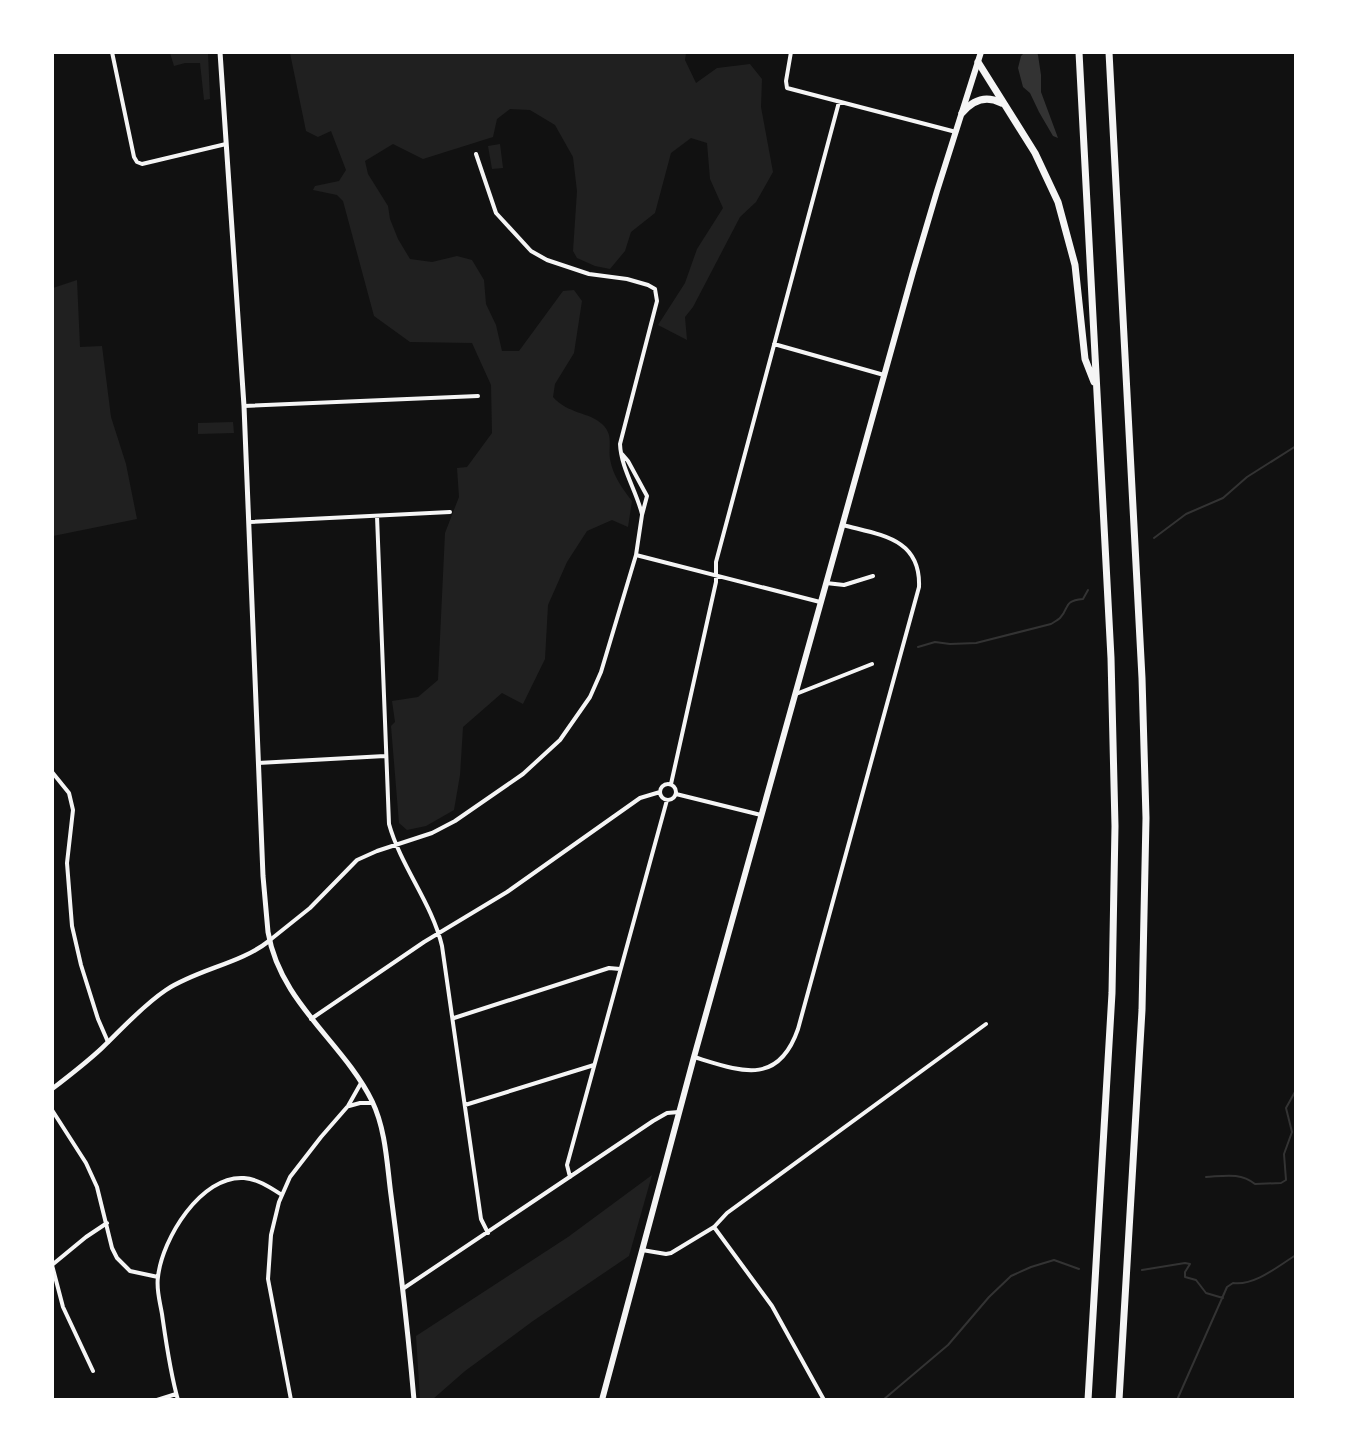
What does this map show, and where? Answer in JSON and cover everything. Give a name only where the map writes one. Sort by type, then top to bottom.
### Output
[{"type":"highway","points":[[1079,52],[1114,732],[1115,885],[1109,1056],[1088,1400]]},
{"type":"highway","points":[[1109,52],[1142,678],[1146,818],[1146,922],[1142,1022],[1119,1400]]},
{"type":"highway","points":[[978,62],[1041,164],[1061,211],[1077,280],[1085,359],[1096,387]]},
{"type":"highway","points":[[962,112],[983,99],[995,100],[1006,107]]},
{"type":"main road","points":[[220,52],[244,406],[264,894],[269,941],[290,989],[310,1018],[362,1082],[373,1103],[383,1136],[404,1288],[414,1400]]},
{"type":"main road","points":[[602,1400],[694,1057],[826,583],[937,191],[981,52]]},
{"type":"street","points":[[112,52],[134,157],[137,162],[142,164],[226,144]]},
{"type":"street","points":[[791,52],[787,88],[956,132]]},
{"type":"street","points":[[670,784],[717,575],[716,562],[839,102]]},
{"type":"street","points":[[476,154],[496,213],[531,251],[547,260],[582,272],[638,282],[656,291],[657,301],[621,434],[624,464],[637,495],[642,515]]},
{"type":"street","points":[[774,344],[885,375]]},
{"type":"street","points":[[244,406],[478,396]]},
{"type":"street","points":[[52,1089],[167,989],[194,975],[256,950],[305,912],[357,860],[396,844],[432,833],[466,813],[524,774],[560,740],[590,697],[601,672],[636,555],[647,494],[622,454]]},
{"type":"street","points":[[249,522],[450,512]]},
{"type":"street","points":[[377,516],[389,824],[396,844],[439,933],[481,1219],[488,1233]]},
{"type":"street","points":[[694,1057],[746,1071],[767,1068],[776,1063],[790,1048],[810,987],[920,578],[914,558],[904,546],[886,536],[843,525]]},
{"type":"street","points":[[636,555],[821,602]]},
{"type":"street","points":[[826,583],[844,585],[873,576]]},
{"type":"street","points":[[796,694],[872,664]]},
{"type":"street","points":[[258,764],[385,756]]},
{"type":"street","points":[[52,772],[69,793],[73,810],[68,863],[72,926],[81,965],[98,1019],[108,1042]]},
{"type":"street","points":[[310,1018],[439,933],[507,892],[640,798],[660,792],[663,786],[670,784],[675,787],[676,794],[674,798],[667,800]]},
{"type":"street","points":[[660,792],[667,800]]},
{"type":"street","points":[[676,794],[762,816]]},
{"type":"street","points":[[570,1177],[567,1165],[667,800]]},
{"type":"street","points":[[453,1017],[609,968],[620,969]]},
{"type":"street","points":[[642,1250],[671,1253],[714,1227],[727,1213],[986,1024]]},
{"type":"street","points":[[465,1105],[595,1065]]},
{"type":"street","points":[[291,1400],[268,1279],[271,1234],[282,1195],[295,1169],[348,1106],[362,1082]]},
{"type":"street","points":[[348,1106],[373,1103]]},
{"type":"street","points":[[52,1110],[86,1163],[97,1187],[112,1248],[117,1258],[130,1271],[158,1277]]},
{"type":"street","points":[[404,1288],[653,1121],[667,1113],[680,1112]]},
{"type":"street","points":[[178,1400],[165,1337],[158,1277],[165,1247],[178,1222],[212,1187],[221,1181],[248,1178],[282,1195]]},
{"type":"street","points":[[93,1371],[63,1307],[52,1265],[107,1223]]},
{"type":"street","points":[[714,1227],[772,1306],[824,1400]]},
{"type":"street","points":[[157,1400],[176,1394]]},
{"type":"shaded area","points":[[170,53],[208,53],[210,99],[204,100],[200,63],[174,66]]},
{"type":"shaded area","points":[[290,53],[686,53],[685,60],[696,83],[717,68],[750,64],[762,79],[761,107],[773,172],[756,202],[740,217],[693,307],[685,317],[687,340],[658,325],[685,283],[697,249],[723,208],[710,179],[707,143],[691,138],[671,153],[655,213],[631,232],[625,251],[610,269],[595,266],[577,258],[573,251],[577,191],[573,157],[555,125],[530,110],[510,109],[497,119],[493,137],[423,159],[393,144],[365,161],[368,174],[388,206],[390,219],[398,239],[410,259],[432,262],[457,256],[472,260],[484,280],[486,304],[496,325],[502,351],[519,351],[563,291],[574,290],[582,301],[574,353],[555,384],[553,397],[565,407],[597,420],[606,428],[613,471],[632,501],[628,527],[612,520],[587,531],[567,562],[548,605],[545,659],[523,704],[502,693],[463,727],[460,775],[454,810],[426,826],[407,830],[399,823],[391,726],[395,722],[392,701],[418,697],[438,680],[445,533],[459,497],[457,468],[467,467],[492,433],[491,385],[472,343],[410,342],[374,316],[343,201],[337,195],[313,190],[315,186],[339,181],[346,170],[331,131],[318,137],[306,131]]},
{"type":"shaded area","points":[[1024,53],[1037,53],[1038,55],[1041,92],[1058,138],[1053,136],[1030,93],[1023,87],[1018,68]]},
{"type":"shaded area","points":[[500,144],[503,168],[492,169],[488,146]]},
{"type":"shaded area","points":[[77,280],[80,347],[102,346],[111,417],[126,464],[137,519],[53,536],[53,288]]},
{"type":"shaded area","points":[[233,422],[234,433],[198,434],[198,423]]},
{"type":"shaded area","points":[[652,1175],[629,1256],[533,1321],[465,1371],[433,1399],[420,1399],[416,1336],[568,1237]]},
{"type":"waterway","points":[[1154,538],[1186,514],[1223,498],[1247,477],[1296,446]]},
{"type":"waterway","points":[[918,647],[935,642],[976,643],[1051,624],[1060,618],[1069,603],[1083,599],[1088,590]]},
{"type":"waterway","points":[[1206,1177],[1238,1176],[1255,1184],[1281,1183],[1286,1180],[1284,1154],[1292,1132],[1286,1108],[1296,1090]]},
{"type":"waterway","points":[[1177,1400],[1227,1287],[1233,1283],[1258,1278],[1296,1255]]},
{"type":"waterway","points":[[883,1400],[948,1345],[989,1297],[1011,1276],[1054,1260],[1079,1269]]},
{"type":"waterway","points":[[1142,1270],[1190,1264],[1185,1277],[1196,1280],[1206,1293],[1223,1298]]}]
